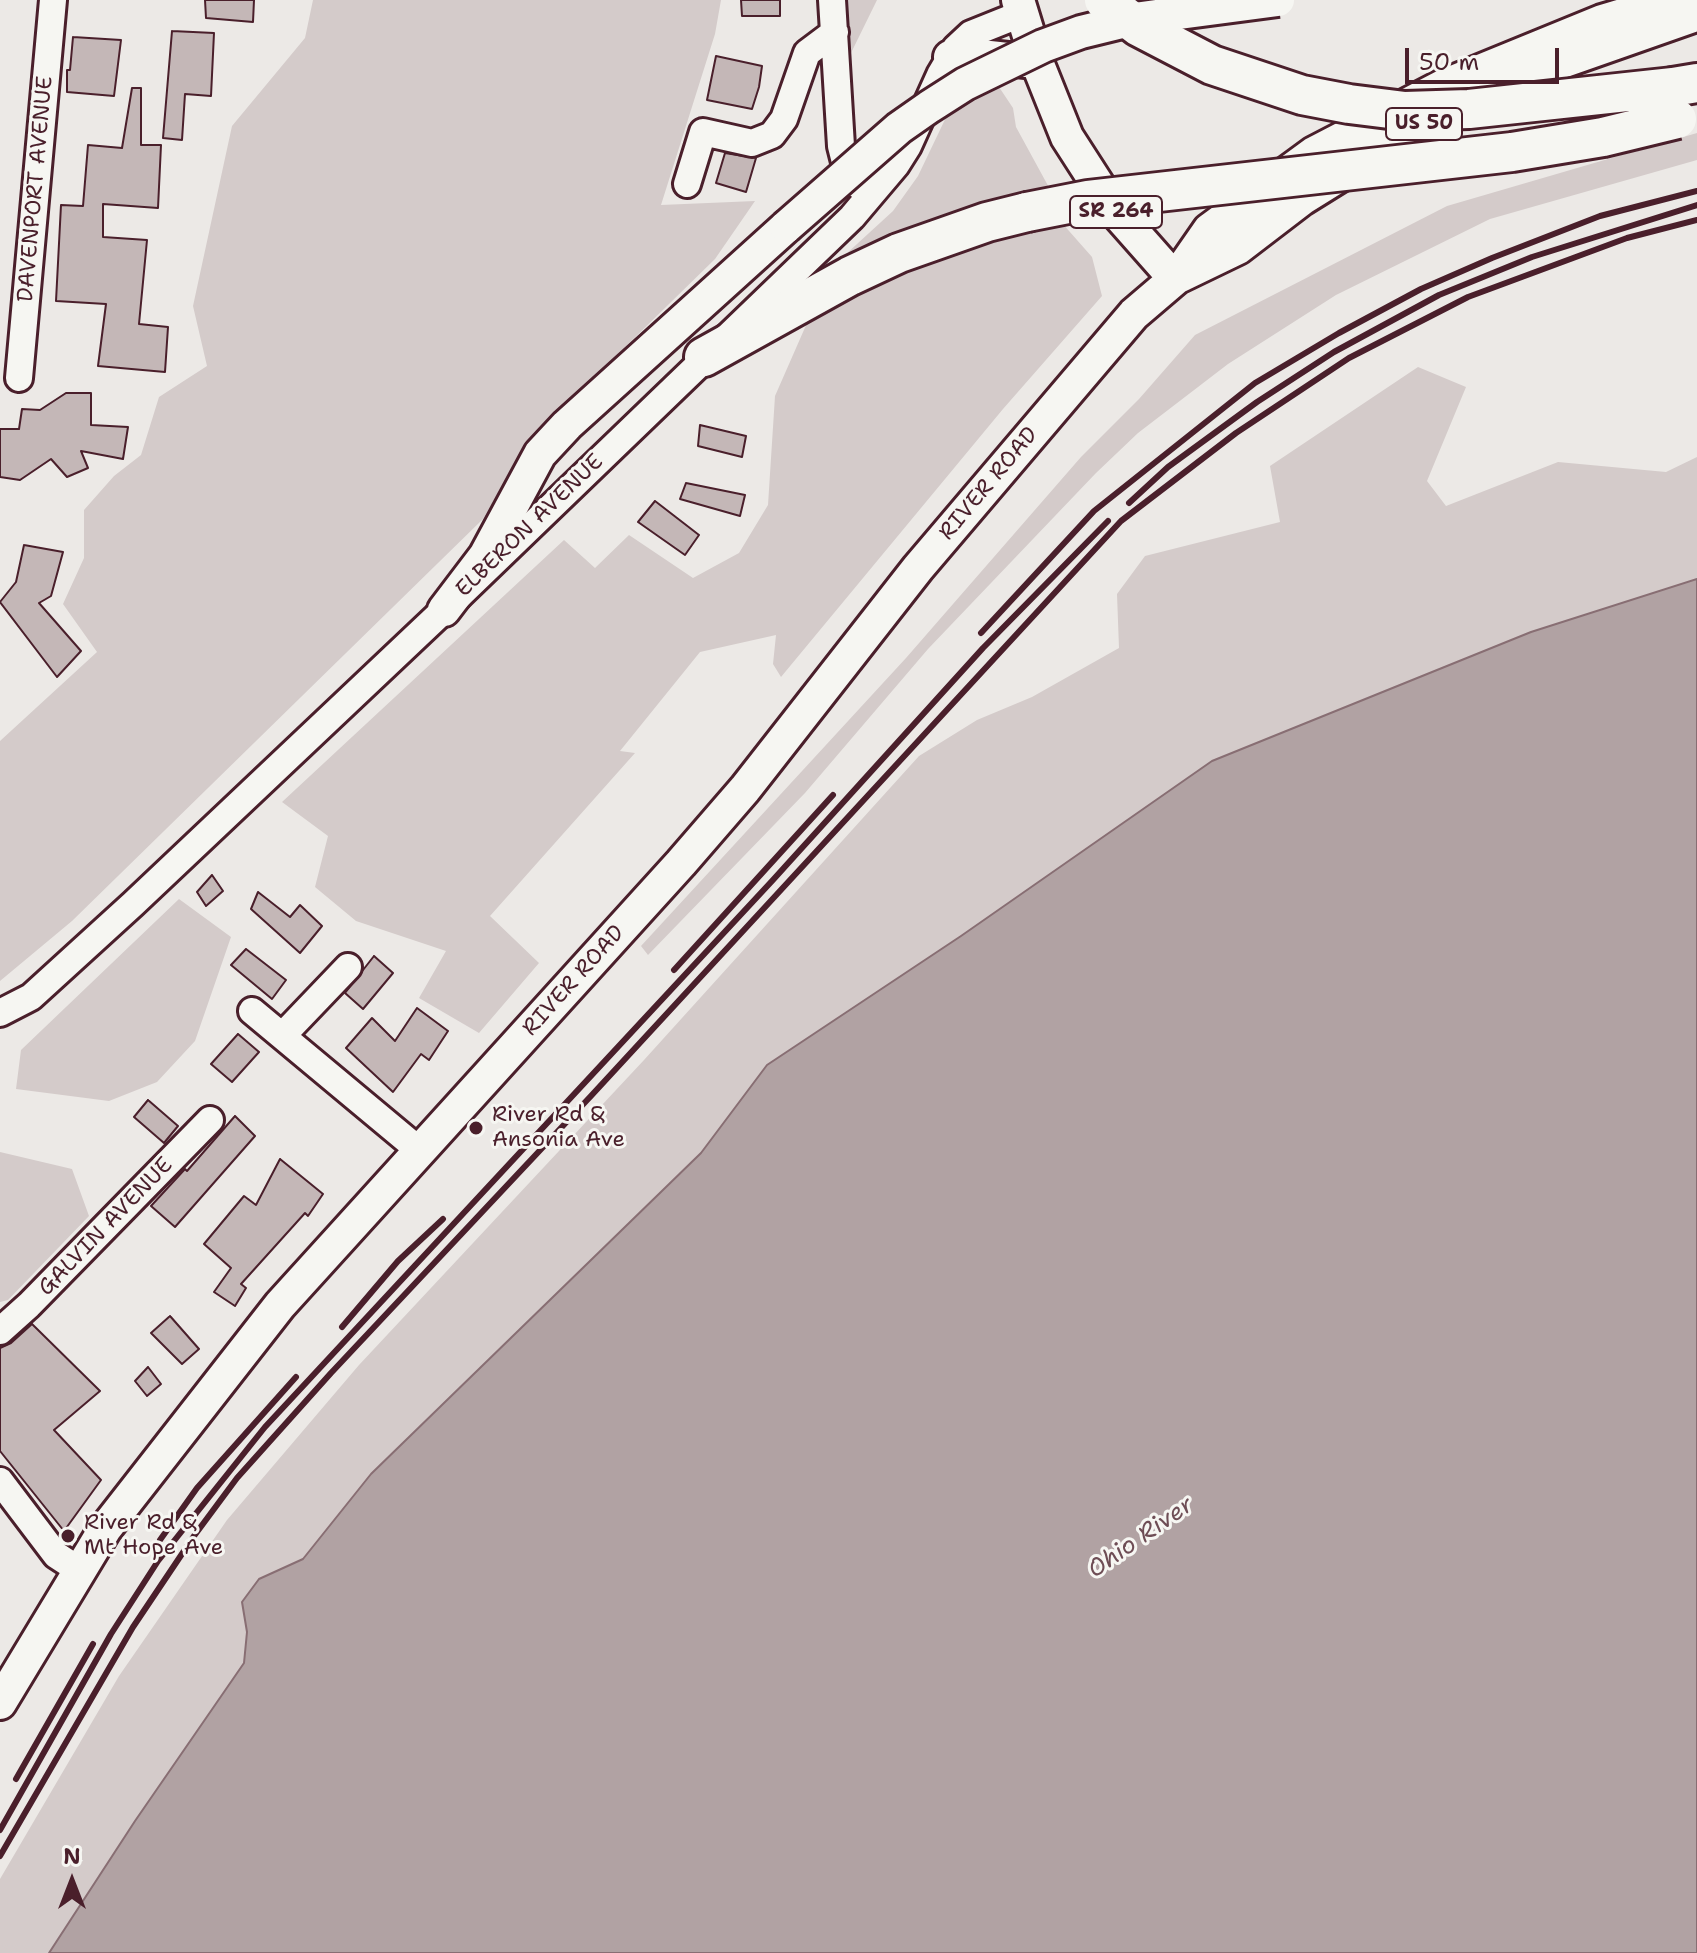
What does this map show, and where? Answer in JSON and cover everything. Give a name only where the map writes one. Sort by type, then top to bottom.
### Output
[{"type":"highway","points":[[1104,0],[1139,27],[1212,65],[1302,95],[1349,104],[1405,111],[1686,101]]},
{"type":"highway","points":[[704,357],[850,276],[899,253],[987,222],[1115,197],[1512,152],[1603,137],[1686,101]]},
{"type":"main road","points":[[444,610],[485,556],[540,454],[567,425],[860,161],[929,107],[965,84],[1043,46],[1081,32],[1134,19],[1278,0]]},
{"type":"main road","name":"RIVER ROAD","points":[[1175,279],[1209,230],[1314,153],[1361,127],[1443,86],[1533,47],[1636,11],[1694,0]]},
{"type":"main road","name":"SR 264","points":[[1020,7],[1060,121],[1081,161],[1114,210],[1175,279]]},
{"type":"main road","name":"RIVER ROAD","points":[[0,1703],[105,1529],[280,1305],[745,789],[918,568],[1134,314],[1175,279],[1238,248],[1325,184],[1413,130],[1522,76],[1697,15]]},
{"type":"main road","points":[[950,57],[971,55],[1037,62]]},
{"type":"street","name":"DAVENPORT AVENUE","points":[[19,378],[53,0]]},
{"type":"street","points":[[832,0],[841,146],[845,162],[867,198]]},
{"type":"street","name":"ELBERON AVENUE","points":[[0,1013],[31,997],[444,610],[852,217],[908,146],[950,57],[971,34],[1020,7]]},
{"type":"street","points":[[687,184],[703,132],[752,143],[772,135],[784,119],[807,53],[835,32]]},
{"type":"street","points":[[283,1035],[348,967]]},
{"type":"street","points":[[252,1011],[420,1151]]},
{"type":"street","name":"GALVIN AVENUE","points":[[0,1331],[210,1120]]},
{"type":"street","points":[[0,1481],[56,1555],[79,1570]]},
{"type":"shaded area","points":[[313,0],[721,0],[715,34],[661,205],[755,201],[715,259],[529,441],[483,519],[72,921],[0,981],[0,741],[97,652],[63,604],[84,558],[84,510],[114,476],[141,455],[159,397],[207,366],[193,306],[232,126],[305,38]]},
{"type":"shaded area","points":[[845,0],[877,0],[850,55]]},
{"type":"shaded area","points":[[997,84],[1013,108],[1016,127],[1052,193],[833,266],[893,211],[918,176],[950,109]]},
{"type":"shaded area","points":[[1697,133],[1697,160],[1490,219],[1336,295],[1228,364],[1138,433],[928,649],[805,793],[648,955],[641,946],[906,658],[1081,457],[1139,399],[1195,335],[1447,206]]},
{"type":"shaded area","points":[[1062,223],[1092,257],[1102,296],[1003,409],[781,677],[773,664],[776,635],[700,652],[620,751],[635,753],[490,916],[539,963],[479,1033],[419,998],[446,951],[356,921],[315,887],[328,836],[282,802],[564,540],[595,568],[629,535],[693,578],[739,553],[768,505],[775,396],[807,323],[870,288],[961,247]]},
{"type":"shaded area","points":[[1418,367],[1466,387],[1427,481],[1446,506],[1558,462],[1666,472],[1697,457],[1697,579],[1531,632],[1212,761],[961,936],[767,1065],[701,1153],[371,1474],[303,1559],[259,1579],[242,1602],[247,1632],[244,1663],[49,1953],[0,1953],[0,1879],[119,1676],[227,1520],[359,1365],[644,1060],[919,756],[977,720],[1032,697],[1119,648],[1117,594],[1145,556],[1280,522],[1270,466]]},
{"type":"shaded area","points":[[179,899],[231,937],[195,1041],[157,1082],[109,1101],[16,1089],[21,1050]]},
{"type":"shaded area","points":[[0,1152],[72,1169],[89,1216],[8,1300],[0,1302]]},
{"type":"water","name":"Ohio River","points":[[1697,579],[1697,1953],[49,1953],[244,1663],[247,1632],[242,1602],[259,1579],[303,1559],[371,1474],[701,1153],[767,1065],[961,936],[1212,761],[1531,632]]},
{"type":"building","points":[[205,0],[254,0],[253,22],[206,18]]},
{"type":"building","points":[[741,0],[780,0],[780,16],[742,16]]},
{"type":"building","points":[[172,31],[214,33],[211,96],[185,94],[182,140],[163,138]]},
{"type":"building","points":[[73,37],[121,40],[114,96],[67,92]]},
{"type":"building","points":[[716,56],[762,66],[752,109],[707,100]]},
{"type":"building","points":[[132,88],[141,88],[141,145],[161,145],[158,208],[103,204],[103,237],[147,240],[139,324],[168,327],[165,372],[98,366],[106,304],[56,301],[61,205],[83,206],[88,145],[122,148]]},
{"type":"building","points":[[725,153],[756,158],[746,192],[716,183]]},
{"type":"building","points":[[66,393],[91,393],[91,425],[128,427],[123,459],[81,451],[88,468],[67,477],[51,459],[20,480],[0,477],[0,429],[19,429],[22,409],[40,410]]},
{"type":"building","points":[[700,425],[746,436],[742,457],[698,446]]},
{"type":"building","points":[[686,483],[745,495],[740,516],[680,499]]},
{"type":"building","points":[[655,501],[699,535],[685,555],[638,522]]},
{"type":"building","points":[[24,545],[63,552],[51,596],[39,603],[81,651],[57,677],[0,602],[16,582]]},
{"type":"building","points":[[212,875],[223,891],[206,906],[197,892]]},
{"type":"building","points":[[258,892],[290,917],[300,905],[322,926],[300,953],[251,909]]},
{"type":"building","points":[[246,949],[286,980],[272,999],[231,965]]},
{"type":"building","points":[[374,956],[393,973],[363,1009],[345,993]]},
{"type":"building","points":[[417,1008],[448,1031],[429,1060],[421,1054],[393,1092],[346,1048],[372,1018],[395,1041]]},
{"type":"building","points":[[238,1034],[259,1052],[232,1082],[211,1064]]},
{"type":"building","points":[[148,1100],[178,1126],[164,1143],[134,1117]]},
{"type":"building","points":[[235,1116],[255,1136],[175,1227],[151,1206],[185,1169],[187,1171]]},
{"type":"building","points":[[280,1159],[323,1194],[308,1216],[305,1213],[241,1284],[246,1288],[235,1306],[214,1292],[231,1268],[204,1244],[244,1196],[256,1205]]},
{"type":"building","points":[[170,1316],[199,1349],[182,1364],[151,1333]]},
{"type":"building","points":[[32,1324],[100,1391],[54,1430],[101,1480],[64,1531],[0,1451],[0,1348],[11,1343]]},
{"type":"building","points":[[148,1367],[161,1384],[147,1396],[135,1381]]},
{"type":"railway","points":[[981,633],[1094,511],[1255,383],[1421,289],[1492,258],[1600,216],[1697,191]]},
{"type":"railway","points":[[1129,503],[1168,467],[1257,402],[1334,352],[1439,295],[1532,257],[1697,205]]},
{"type":"railway","points":[[0,1856],[133,1627],[237,1478],[1121,521],[1236,433],[1349,358],[1468,297],[1627,238],[1697,220]]},
{"type":"railway","points":[[0,1830],[111,1634],[158,1561],[265,1427],[772,881],[983,648],[1108,521]]},
{"type":"railway","points":[[674,970],[833,795]]},
{"type":"railway","points":[[342,1327],[398,1261],[443,1219]]},
{"type":"railway","points":[[160,1540],[197,1488],[296,1377]]},
{"type":"railway","points":[[16,1779],[93,1644]]},
{"type":"place","name":"River Rd & Ansonia Ave","points":[[476,1128]]},
{"type":"place","name":"River Rd & Mt Hope Ave","points":[[68,1536]]}]
